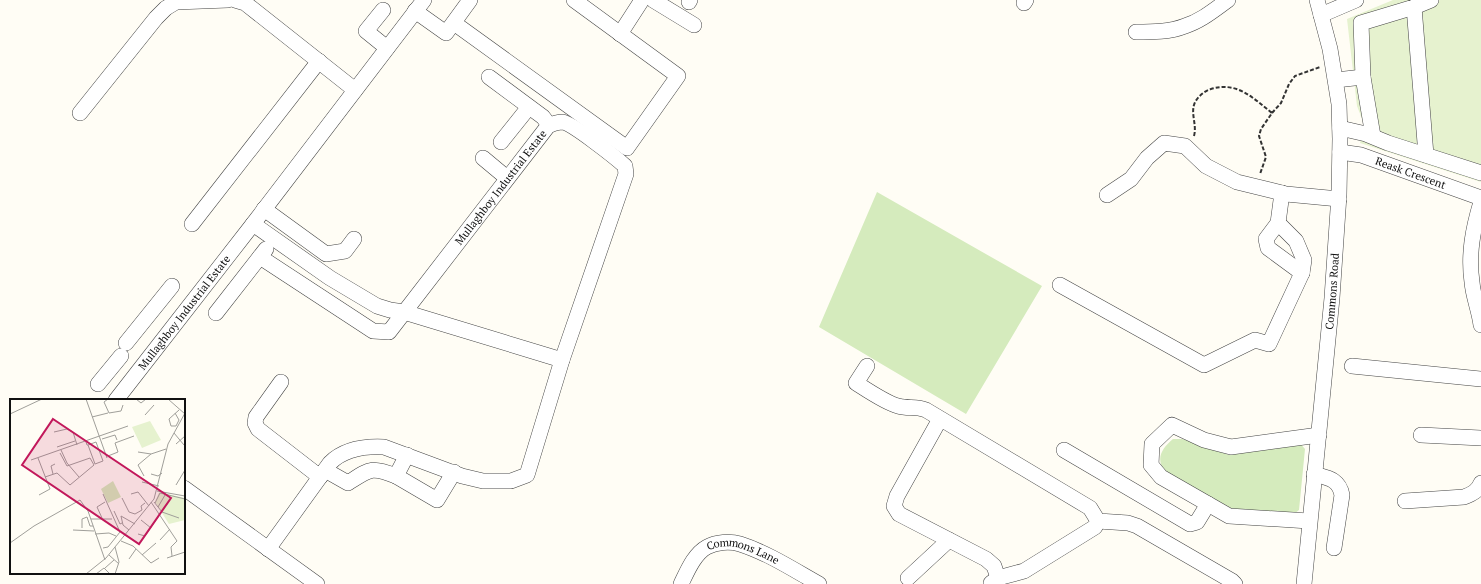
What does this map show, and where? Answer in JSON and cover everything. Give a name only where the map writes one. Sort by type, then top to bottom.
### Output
[{"type":"street","points":[[80,113],[156,18],[166,8],[176,2],[228,0]]},
{"type":"street","points":[[235,0],[245,3],[355,90]]},
{"type":"street","points":[[419,6],[446,33],[470,0]]},
{"type":"street","points":[[454,23],[627,148],[678,76],[574,0]]},
{"type":"street","points":[[620,34],[642,0]]},
{"type":"street","points":[[654,0],[694,25]]},
{"type":"street","points":[[1136,32],[1162,31],[1185,27],[1200,20],[1228,0]]},
{"type":"street","name":"Commons Road","points":[[1304,584],[1332,298],[1339,198],[1340,152],[1339,104],[1336,80],[1321,15],[1316,0]]},
{"type":"street","points":[[1321,15],[1356,0]]},
{"type":"street","points":[[1373,136],[1363,77],[1361,23],[1425,2],[1426,155]]},
{"type":"street","name":"Mullaghboy Industrial Estate","points":[[117,399],[253,224],[419,6]]},
{"type":"street","points":[[383,10],[366,31],[387,48]]},
{"type":"street","points":[[192,224],[319,61]]},
{"type":"street","points":[[489,77],[543,117],[549,125]]},
{"type":"street","points":[[1336,80],[1363,77]]},
{"type":"street","points":[[501,142],[529,107]]},
{"type":"street","name":"Mullaghboy Industrial Estate","points":[[260,257],[372,331],[389,332],[542,132],[549,125],[563,122],[572,126],[625,166],[626,174],[562,360],[527,475],[511,481],[483,481],[384,446],[360,448],[338,456],[323,473],[268,549]]},
{"type":"street","points":[[1340,128],[1373,136],[1481,174]]},
{"type":"street","points":[[1107,195],[1131,179],[1147,158],[1164,143],[1185,146],[1206,166],[1237,182],[1282,193],[1339,198]]},
{"type":"street","name":"Reask Crescent","points":[[1340,152],[1361,155],[1481,198]]},
{"type":"street","points":[[483,158],[507,178]]},
{"type":"street","points":[[1282,193],[1278,223],[1266,239],[1268,248],[1302,273]]},
{"type":"street","points":[[1481,202],[1474,224],[1470,255],[1472,283],[1479,303],[1481,325]]},
{"type":"street","points":[[264,208],[326,254],[345,252],[354,239]]},
{"type":"street","points":[[1060,285],[1204,365],[1255,340],[1268,344],[1302,273],[1304,260],[1296,241],[1278,223]]},
{"type":"street","points":[[253,224],[330,278],[377,306],[404,312],[562,360]]},
{"type":"street","points":[[216,313],[260,257],[272,238]]},
{"type":"street","points":[[98,384],[172,286]]},
{"type":"street","points":[[159,302],[180,317]]},
{"type":"street","points":[[120,355],[131,380]]},
{"type":"street","points":[[867,366],[856,383],[898,406],[917,407],[926,410],[1090,508],[1098,521]]},
{"type":"street","points":[[1352,366],[1481,379]]},
{"type":"street","points":[[281,382],[256,417],[258,429],[323,473],[348,483],[368,470],[380,469],[396,476],[437,500],[454,472]]},
{"type":"street","points":[[940,419],[897,496],[894,506],[899,514],[986,560],[994,566],[994,581],[1024,571],[1095,527],[1098,521]]},
{"type":"street","points":[[1310,521],[1229,516],[1161,477],[1151,465],[1152,444],[1172,425],[1204,440],[1231,447],[1319,435]]},
{"type":"street","points":[[1421,435],[1481,438]]},
{"type":"street","points":[[1064,450],[1190,524],[1197,522],[1208,504]]},
{"type":"street","points":[[396,476],[407,455]]},
{"type":"street","points":[[1314,474],[1332,480],[1341,487],[1342,494],[1334,548]]},
{"type":"street","points":[[1405,501],[1464,497],[1473,493],[1479,488],[1481,483]]},
{"type":"street","points":[[185,489],[317,584]]},
{"type":"street","points":[[1098,521],[1128,523],[1137,526],[1235,584]]},
{"type":"street","points":[[908,578],[949,540]]},
{"type":"street","name":"Commons Lane","points":[[681,584],[694,559],[706,547],[722,542],[739,544],[774,559],[819,584]]},
{"type":"path","points":[[1259,177],[1266,157],[1259,136],[1261,129],[1281,103],[1289,84],[1295,76],[1333,63]]},
{"type":"path","points":[[1191,140],[1195,136],[1196,126],[1194,105],[1205,90],[1224,86],[1233,87],[1254,98],[1272,113]]},
{"type":"green space","points":[[1393,0],[1481,0],[1481,182],[1360,143],[1364,124],[1357,106],[1347,19]]},
{"type":"green space","points":[[877,192],[1042,286],[966,414],[819,327]]},
{"type":"green space","points":[[1173,439],[1189,441],[1229,455],[1298,441],[1305,449],[1299,510],[1294,514],[1233,511],[1165,471],[1160,462],[1161,454]]}]
